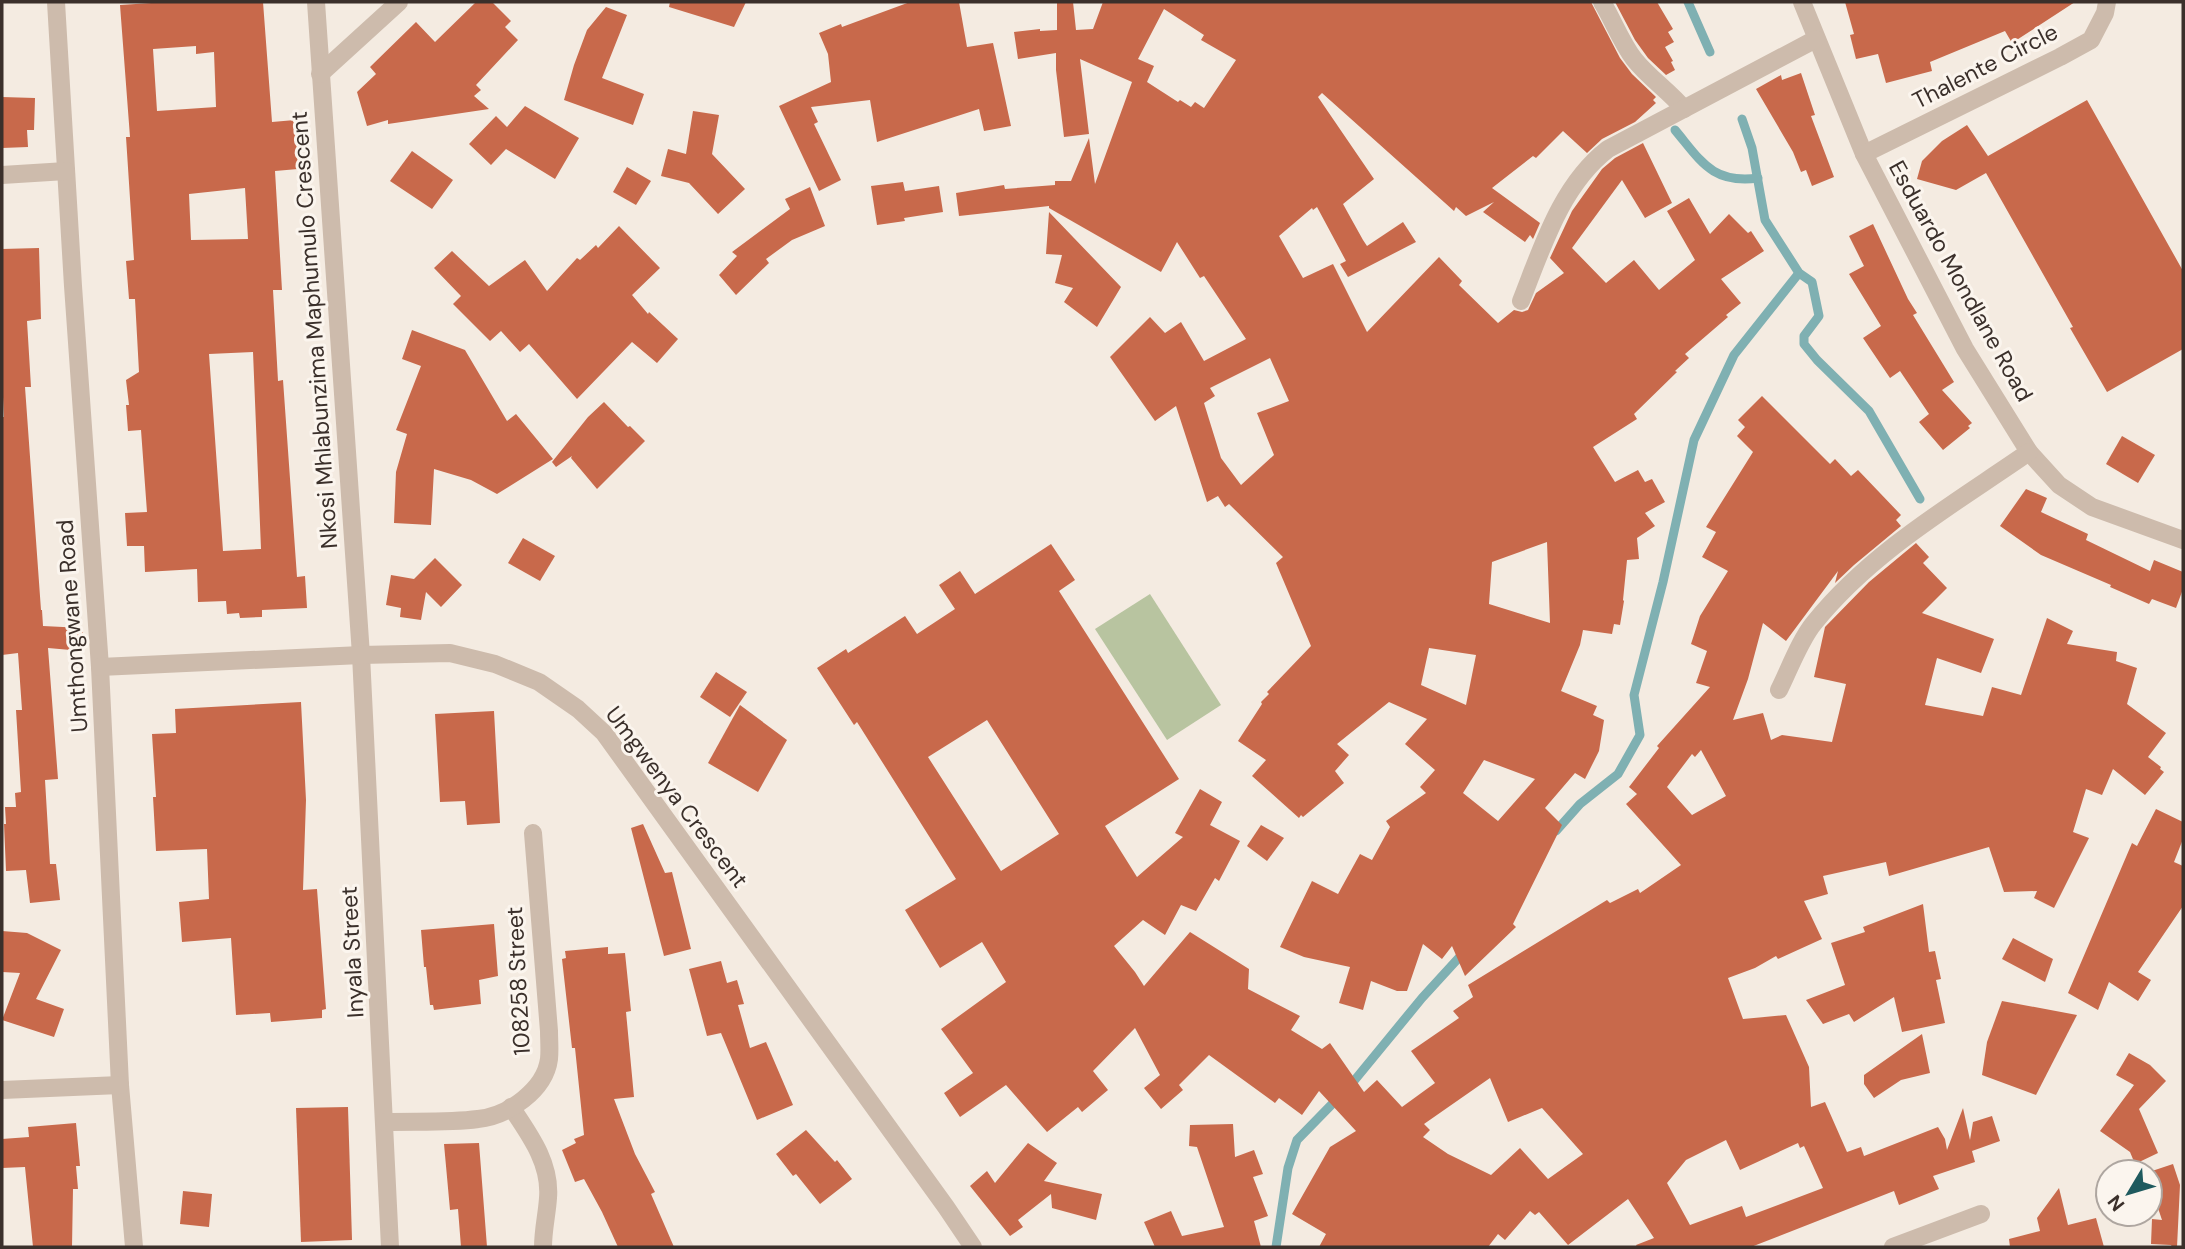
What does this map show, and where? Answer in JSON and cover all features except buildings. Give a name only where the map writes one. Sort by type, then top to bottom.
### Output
[{"type":"street","name":"Umthongwane Road","points":[[56,2],[100,667],[120,1085],[134,1247]]},
{"type":"street","name":"Nkosi Mhlabunzima Maphumulo Crescent","points":[[316,2],[361,655]]},
{"type":"street","points":[[320,74],[399,2]]},
{"type":"street","points":[[1602,2],[1632,57],[1653,82],[1676,99],[1684,109]]},
{"type":"street","name":"Esduardo Mondlane Road","points":[[1801,2],[1864,154],[1965,349],[2029,452],[2059,485],[2092,507],[2183,540]]},
{"type":"street","name":"Thalente Circle","points":[[1864,154],[2091,40],[2105,13],[2107,2]]},
{"type":"street","points":[[1521,301],[1553,223],[1577,180],[1594,160],[1608,149],[1816,39]]},
{"type":"street","points":[[2,176],[66,171]]},
{"type":"street","points":[[1779,690],[1812,625],[1859,575],[1890,548],[2029,452]]},
{"type":"street","name":"Umgwenya Crescent","points":[[100,667],[450,653],[495,664],[539,682],[579,709],[604,733],[973,1247]]},
{"type":"street","name":"Inyala Street","points":[[361,655],[390,1247]]},
{"type":"street","name":"108258 Street","points":[[385,1122],[480,1119],[511,1107],[532,1091],[544,1077],[549,1060],[549,1031],[533,834]]},
{"type":"street","points":[[2,1090],[120,1085]]},
{"type":"street","points":[[511,1107],[536,1145],[548,1177],[543,1247]]},
{"type":"street","points":[[1892,1247],[1981,1214]]},
{"type":"green space","points":[[1150,594],[1221,705],[1167,740],[1095,629]]},
{"type":"waterway","points":[[1688,2],[1710,52]]},
{"type":"waterway","points":[[1742,119],[1752,148],[1765,220],[1799,273],[1812,282],[1819,316],[1804,336],[1804,344],[1869,411],[1920,499]]},
{"type":"waterway","points":[[1675,130],[1701,160],[1718,174],[1742,179],[1758,178]]},
{"type":"waterway","points":[[1556,831],[1580,804],[1618,774],[1640,735],[1634,695],[1663,582],[1694,440],[1734,355],[1799,273]]},
{"type":"waterway","points":[[1349,1087],[1422,998],[1465,951]]},
{"type":"waterway","points":[[1276,1247],[1288,1168],[1297,1140],[1339,1097]]}]
